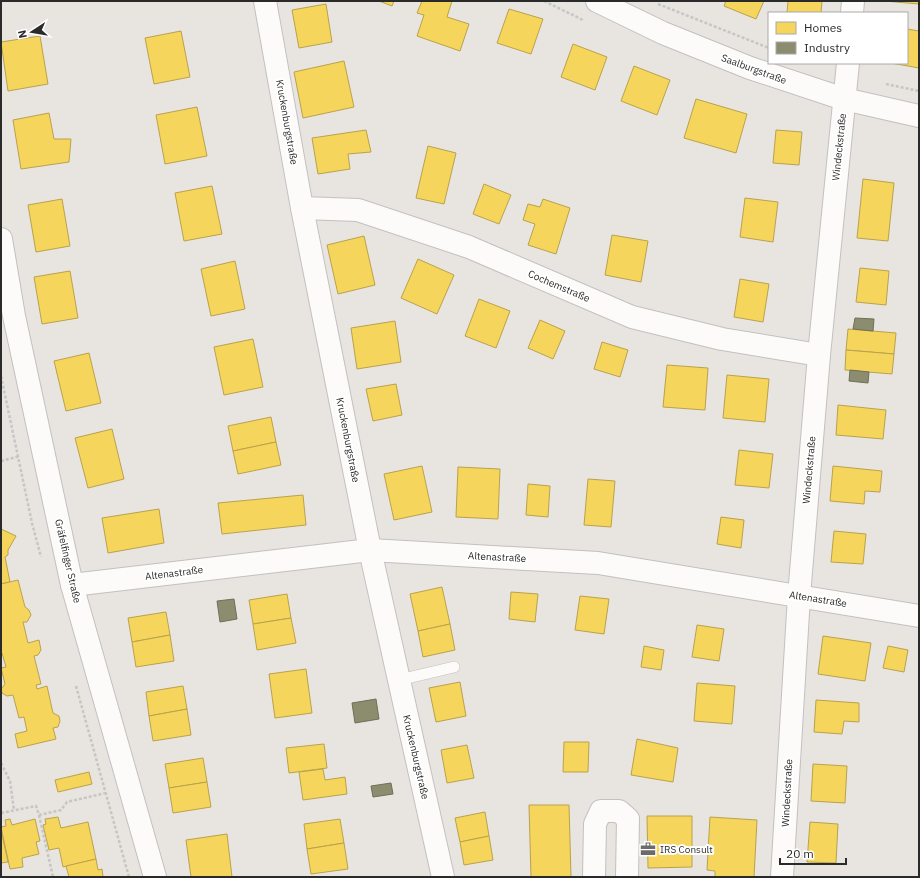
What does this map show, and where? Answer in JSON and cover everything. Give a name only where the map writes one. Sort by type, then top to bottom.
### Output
[{"type":"street","name":"Kruckenburgstraße","points":[[265,1],[302,208],[370,550],[443,877]]},
{"type":"street","name":"Saalburgstraße","points":[[597,1],[663,33],[736,63],[844,99],[919,116]]},
{"type":"street","points":[[852,12],[853,1]]},
{"type":"street","name":"Windeckstraße","points":[[782,877],[799,596],[819,355],[848,64]]},
{"type":"street","name":"Cochemstraße","points":[[302,208],[358,210],[469,248],[632,317],[722,339],[819,355]]},
{"type":"street","name":"Gräfelfinger Straße","points":[[1,240],[14,316],[72,585],[155,877]]},
{"type":"street","name":"Altenastraße","points":[[72,585],[370,550],[598,563],[919,616]]},
{"type":"street","points":[[594,877],[595,824],[601,811],[619,812],[628,819],[626,877]]},
{"type":"lane","points":[[399,680],[454,667]]},
{"type":"path","points":[[651,1],[768,48]]},
{"type":"path","points":[[1,763],[10,781],[14,810]]},
{"type":"path","points":[[39,815],[61,810],[67,802],[130,788]]},
{"type":"path","points":[[1,813],[36,806],[53,877]]},
{"type":"building: Homes","points":[[379,1],[394,1],[392,6]]},
{"type":"building: Homes","points":[[422,1],[452,1],[447,17],[469,24],[460,51],[417,36],[424,15],[417,13]]},
{"type":"building: Homes","points":[[726,1],[764,1],[756,19],[724,6]]},
{"type":"building: Homes","points":[[788,1],[822,1],[821,12],[787,12]]},
{"type":"building: Homes","points":[[884,1],[919,1],[919,4]]},
{"type":"building: Homes","points":[[326,4],[332,42],[299,48],[292,10]]},
{"type":"building: Homes","points":[[509,9],[543,19],[531,54],[497,43]]},
{"type":"building: Homes","points":[[908,29],[919,31],[919,68],[897,64],[908,64]]},
{"type":"building: Homes","points":[[181,31],[190,77],[154,84],[145,38]]},
{"type":"building: Homes","points":[[40,36],[48,84],[8,91],[1,42]]},
{"type":"building: Homes","points":[[573,44],[607,57],[595,90],[561,77]]},
{"type":"building: Homes","points":[[344,61],[354,107],[303,118],[294,72]]},
{"type":"building: Homes","points":[[634,66],[670,80],[657,115],[621,101]]},
{"type":"building: Homes","points":[[696,99],[747,114],[736,153],[684,138]]},
{"type":"building: Homes","points":[[197,107],[207,156],[165,164],[156,115]]},
{"type":"building: Homes","points":[[49,113],[54,139],[71,139],[69,162],[21,169],[13,120]]},
{"type":"building: Homes","points":[[366,130],[371,152],[348,154],[350,169],[318,174],[312,138]]},
{"type":"building: Homes","points":[[776,130],[802,132],[799,165],[773,163]]},
{"type":"building: Homes","points":[[428,146],[456,153],[444,204],[416,198]]},
{"type":"building: Homes","points":[[863,179],[894,183],[888,241],[857,238]]},
{"type":"building: Homes","points":[[484,184],[511,195],[499,224],[473,214]]},
{"type":"building: Homes","points":[[212,186],[222,234],[184,241],[175,193]]},
{"type":"building: Homes","points":[[745,198],[778,202],[773,242],[740,237]]},
{"type":"building: Homes","points":[[62,199],[70,246],[36,252],[28,205]]},
{"type":"building: Homes","points":[[543,199],[570,208],[556,254],[528,245],[535,224],[523,220],[528,204],[540,207]]},
{"type":"building: Homes","points":[[612,235],[648,241],[641,282],[605,275]]},
{"type":"building: Homes","points":[[364,236],[375,285],[338,294],[327,245]]},
{"type":"building: Homes","points":[[418,259],[454,275],[437,314],[401,298]]},
{"type":"building: Homes","points":[[235,261],[245,309],[211,316],[201,269]]},
{"type":"building: Homes","points":[[860,268],[889,271],[886,305],[856,302]]},
{"type":"building: Homes","points":[[70,271],[78,318],[42,324],[34,277]]},
{"type":"building: Homes","points":[[740,279],[769,284],[763,322],[734,317]]},
{"type":"building: Homes","points":[[479,299],[510,311],[496,348],[465,336]]},
{"type":"building: Homes","points":[[540,320],[565,331],[553,359],[528,348]]},
{"type":"building: Homes","points":[[395,321],[401,362],[357,369],[351,328]]},
{"type":"building: Homes","points":[[848,329],[896,333],[894,354],[846,350]]},
{"type":"building: Homes","points":[[253,339],[263,387],[224,395],[214,347]]},
{"type":"building: Homes","points":[[602,342],[628,350],[620,377],[594,369]]},
{"type":"building: Homes","points":[[846,350],[894,354],[892,374],[845,370]]},
{"type":"building: Homes","points":[[89,353],[101,403],[66,411],[54,361]]},
{"type":"building: Homes","points":[[667,365],[708,368],[705,410],[663,407]]},
{"type":"building: Homes","points":[[727,375],[769,379],[765,422],[723,418]]},
{"type":"building: Homes","points":[[396,384],[402,415],[373,421],[366,389]]},
{"type":"building: Homes","points":[[838,405],[886,410],[883,439],[836,435]]},
{"type":"building: Homes","points":[[271,417],[276,442],[233,451],[228,426]]},
{"type":"building: Homes","points":[[112,429],[124,479],[88,488],[75,438]]},
{"type":"building: Homes","points":[[276,442],[281,465],[238,474],[233,451]]},
{"type":"building: Homes","points":[[739,450],[773,454],[769,488],[735,485]]},
{"type":"building: Homes","points":[[422,466],[432,512],[394,520],[384,474]]},
{"type":"building: Homes","points":[[833,466],[882,471],[880,492],[865,491],[864,504],[830,501]]},
{"type":"building: Homes","points":[[458,467],[500,469],[498,519],[456,517]]},
{"type":"building: Homes","points":[[588,479],[615,481],[611,527],[584,525]]},
{"type":"building: Homes","points":[[528,484],[550,486],[548,517],[526,515]]},
{"type":"building: Homes","points":[[303,495],[306,525],[222,534],[218,503]]},
{"type":"building: Homes","points":[[159,509],[164,543],[108,553],[102,518]]},
{"type":"building: Homes","points":[[721,517],[744,520],[741,548],[717,544]]},
{"type":"building: Homes","points":[[1,529],[16,536],[8,550],[8,555],[5,557],[10,582],[1,584]]},
{"type":"building: Homes","points":[[834,531],[866,534],[863,564],[831,562]]},
{"type":"building: Homes","points":[[18,580],[25,607],[29,610],[31,615],[27,622],[23,622],[28,643],[39,640],[41,650],[38,655],[34,656],[41,684],[36,685],[37,689],[47,686],[53,713],[59,716],[60,721],[58,727],[53,728],[56,739],[18,748],[15,734],[27,731],[24,717],[19,718],[13,695],[7,696],[2,693],[1,689],[5,684],[1,668],[6,667],[2,653],[1,654],[1,584]]},
{"type":"building: Homes","points":[[442,587],[450,624],[418,631],[410,594]]},
{"type":"building: Homes","points":[[511,592],[538,594],[535,622],[509,619]]},
{"type":"building: Homes","points":[[287,594],[291,618],[253,624],[249,600]]},
{"type":"building: Homes","points":[[580,596],[609,599],[604,634],[575,630]]},
{"type":"building: Homes","points":[[166,612],[170,635],[132,642],[128,618]]},
{"type":"building: Homes","points":[[291,618],[296,643],[257,650],[253,624]]},
{"type":"building: Homes","points":[[450,624],[455,650],[423,657],[418,631]]},
{"type":"building: Homes","points":[[697,625],[724,629],[719,661],[692,657]]},
{"type":"building: Homes","points":[[170,635],[174,661],[136,667],[132,642]]},
{"type":"building: Homes","points":[[823,636],[871,643],[865,681],[818,674]]},
{"type":"building: Homes","points":[[644,646],[664,650],[661,670],[641,667]]},
{"type":"building: Homes","points":[[888,646],[908,650],[904,672],[883,668]]},
{"type":"building: Homes","points":[[306,669],[312,713],[275,718],[269,674]]},
{"type":"building: Homes","points":[[460,682],[466,716],[436,722],[429,688]]},
{"type":"building: Homes","points":[[697,683],[735,686],[732,724],[694,721]]},
{"type":"building: Homes","points":[[183,686],[187,709],[149,716],[146,692]]},
{"type":"building: Homes","points":[[816,700],[859,703],[859,722],[844,721],[842,734],[814,732]]},
{"type":"building: Homes","points":[[187,709],[191,735],[153,741],[149,716]]},
{"type":"building: Homes","points":[[637,739],[678,748],[673,782],[631,775]]},
{"type":"building: Homes","points":[[564,742],[589,742],[588,772],[563,772]]},
{"type":"building: Homes","points":[[324,744],[327,768],[289,773],[286,748]]},
{"type":"building: Homes","points":[[467,745],[474,778],[447,783],[441,750]]},
{"type":"building: Homes","points":[[203,758],[207,782],[169,788],[165,764]]},
{"type":"building: Homes","points":[[813,764],[847,766],[845,803],[811,801]]},
{"type":"building: Homes","points":[[323,769],[325,780],[345,777],[347,794],[303,800],[299,772]]},
{"type":"building: Homes","points":[[89,772],[92,784],[58,792],[55,780]]},
{"type":"building: Homes","points":[[207,782],[211,807],[173,813],[169,788]]},
{"type":"building: Homes","points":[[529,805],[569,805],[571,877],[531,877]]},
{"type":"building: Homes","points":[[485,812],[489,836],[460,842],[455,818]]},
{"type":"building: Homes","points":[[647,816],[692,816],[692,867],[648,868]]},
{"type":"building: Homes","points":[[58,817],[61,828],[88,822],[96,859],[63,867],[59,848],[49,850],[43,825],[46,824],[45,819]]},
{"type":"building: Homes","points":[[710,817],[757,820],[754,877],[715,877],[715,871],[707,870]]},
{"type":"building: Homes","points":[[10,819],[12,825],[35,819],[40,841],[36,842],[39,854],[22,858],[23,867],[10,869],[1,827],[6,826],[5,820]]},
{"type":"building: Homes","points":[[340,819],[344,843],[307,849],[304,824]]},
{"type":"building: Homes","points":[[810,822],[838,824],[836,863],[807,862]]},
{"type":"building: Homes","points":[[1,830],[8,862],[1,863]]},
{"type":"building: Homes","points":[[227,834],[232,877],[191,877],[186,840]]},
{"type":"building: Homes","points":[[489,836],[493,860],[464,865],[460,842]]},
{"type":"building: Homes","points":[[344,843],[348,869],[311,874],[307,849]]},
{"type":"building: Homes","points":[[96,859],[98,870],[102,869],[103,877],[69,877],[66,866]]},
{"type":"building: Industry","points":[[855,318],[874,319],[873,331],[853,329]]},
{"type":"building: Industry","points":[[850,370],[869,372],[868,383],[849,381]]},
{"type":"building: Industry","points":[[234,599],[237,619],[220,622],[217,601]]},
{"type":"building: Industry","points":[[376,699],[379,719],[355,723],[352,703]]},
{"type":"building: Industry","points":[[391,783],[393,794],[373,797],[371,786]]},
{"type":"place","name":"IRS Consult","points":[[648,849]]}]
